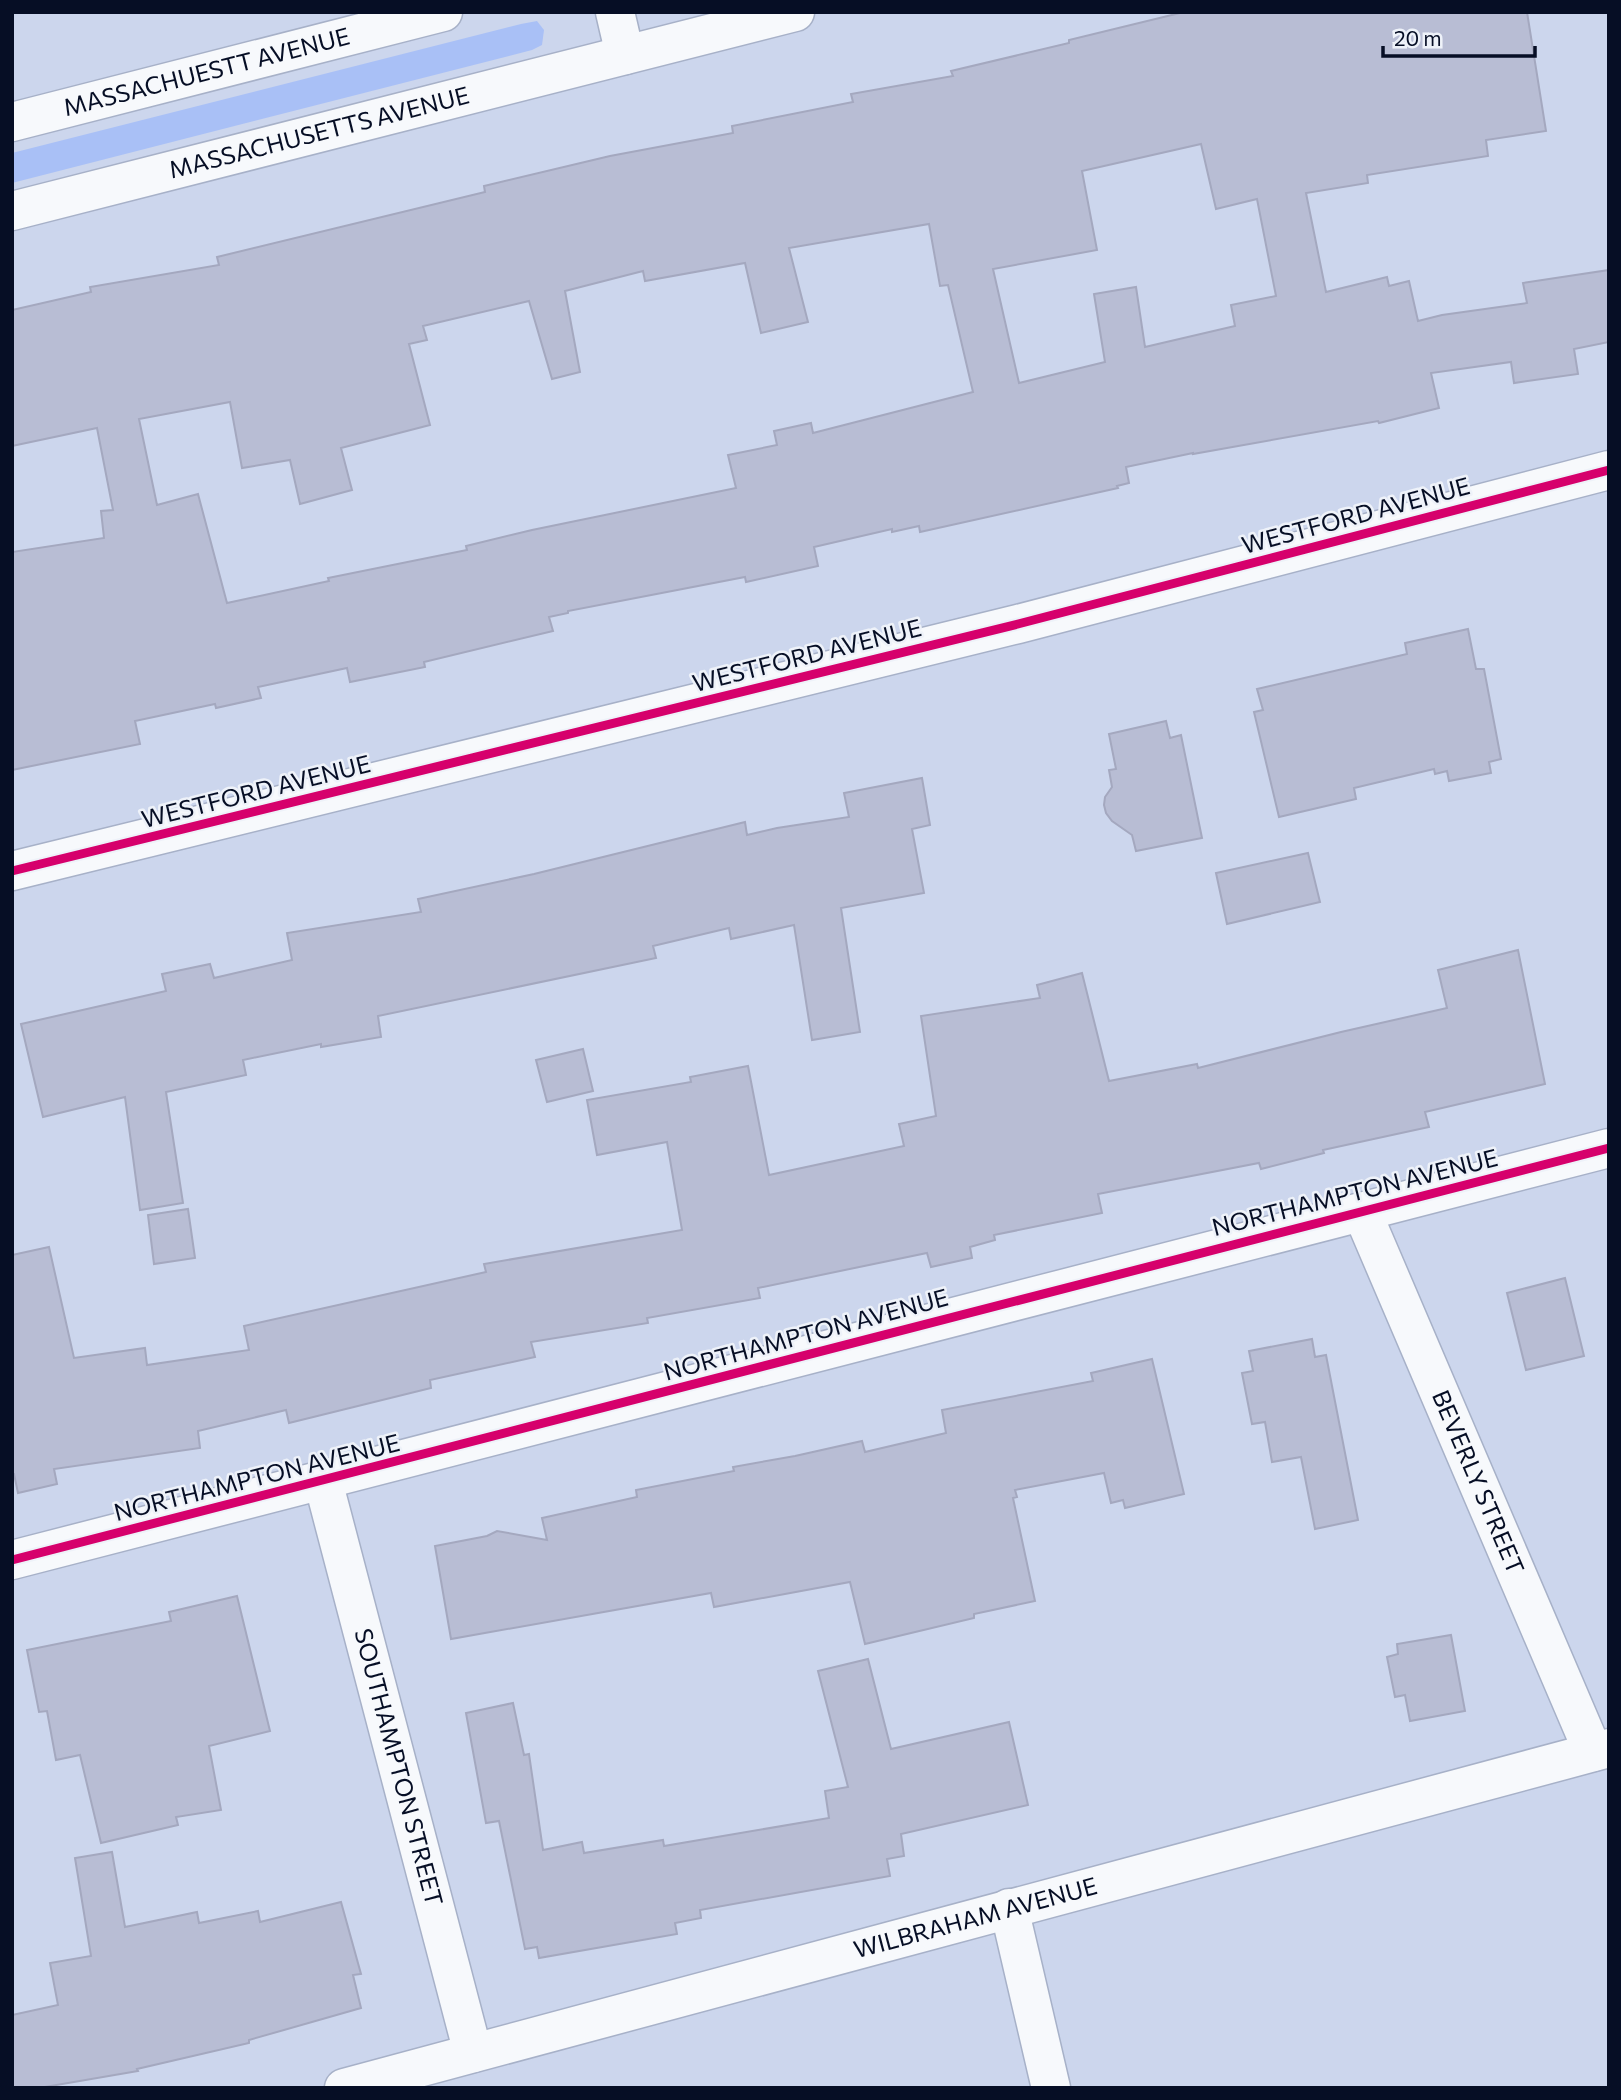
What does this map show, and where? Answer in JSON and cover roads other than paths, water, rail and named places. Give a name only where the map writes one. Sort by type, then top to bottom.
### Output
[{"type":"street","name":"MASSACHUESTT AVENUE","points":[[12,122],[443,12]]},
{"type":"street","points":[[615,12],[625,55]]},
{"type":"street","name":"MASSACHUSETTS AVENUE","points":[[12,211],[795,12]]},
{"type":"street","name":"WESTFORD AVENUE","points":[[12,872],[1018,624],[1609,470]]},
{"type":"street","name":"NORTHAMPTON AVENUE","points":[[12,1560],[1609,1148]]},
{"type":"street","name":"BEVERLY STREET","points":[[1362,1212],[1601,1750]]},
{"type":"street","name":"SOUTHAMPTON STREET","points":[[323,1481],[473,2053]]},
{"type":"street","name":"WILBRAHAM AVENUE","points":[[344,2088],[1601,1750]]},
{"type":"street","points":[[1009,1908],[1051,2088]]}]
